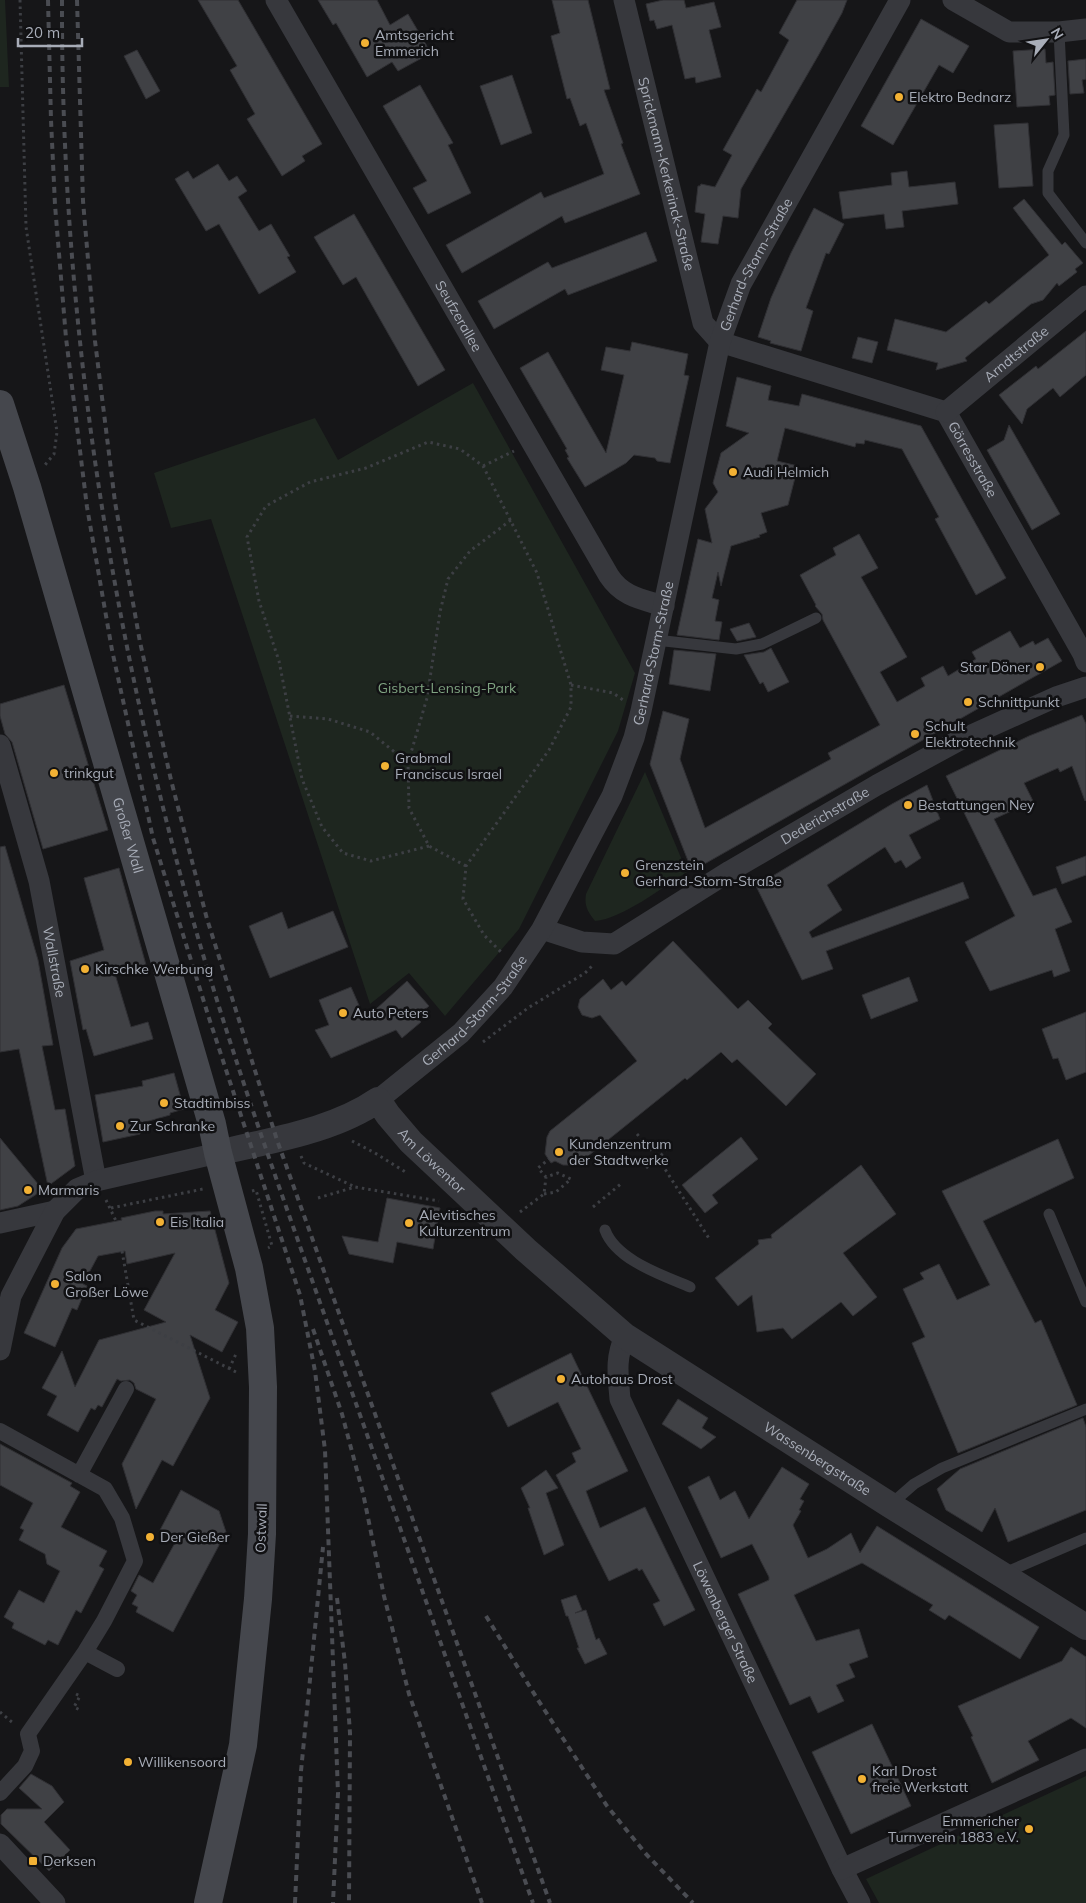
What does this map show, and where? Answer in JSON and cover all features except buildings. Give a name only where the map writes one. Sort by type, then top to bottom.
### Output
[{"type":"main road","name":"Großer Wall","points":[[0,404],[27,487],[207,1106],[218,1153]]},
{"type":"main road","name":"Ostwall","points":[[208,1903],[243,1745],[258,1599],[264,1387],[260,1328],[249,1268],[218,1153]]},
{"type":"street","name":"Seufzerallee","points":[[276,0],[530,442],[616,587],[631,596],[664,606]]},
{"type":"street","name":"Sprickmann-Kerkerinck-Straße","points":[[624,0],[703,322],[720,342]]},
{"type":"street","name":"Gerhard-Storm-Straße","points":[[218,1153],[291,1136],[365,1109],[461,1033],[503,987],[542,929],[612,796],[634,738],[720,342],[741,284],[900,0]]},
{"type":"street","points":[[953,0],[1010,32],[1059,32],[1086,29]]},
{"type":"street","name":"Arndtstraße","points":[[946,412],[1086,296]]},
{"type":"street","name":"Görresstraße","points":[[720,342],[946,412],[1086,662]]},
{"type":"street","name":"Dederichstraße","points":[[614,944],[730,871],[877,785],[965,738],[1056,696],[1086,687]]},
{"type":"street","name":"Wallstraße","points":[[0,745],[39,880],[96,1182]]},
{"type":"street","points":[[542,929],[582,942],[614,944]]},
{"type":"street","name":"Am Löwentor","points":[[378,1100],[411,1142],[557,1278]]},
{"type":"street","points":[[0,1350],[11,1296],[55,1211],[77,1189],[96,1182],[218,1153]]},
{"type":"street","points":[[0,1222],[55,1211]]},
{"type":"street","name":"Wassenbergstraße","points":[[557,1278],[625,1336],[1086,1627]]},
{"type":"street","name":"Löwenberger Straße","points":[[625,1336],[619,1351],[620,1399],[842,1869],[860,1903]]},
{"type":"street","points":[[79,1474],[126,1390]]},
{"type":"street","points":[[0,1431],[105,1489],[122,1518],[135,1560],[104,1621],[85,1652],[28,1734],[32,1751],[25,1766],[0,1793]]},
{"type":"street","points":[[85,1652],[116,1669]]},
{"type":"street","points":[[842,1869],[1086,1758]]},
{"type":"street","points":[[0,1844],[55,1903]]},
{"type":"lane","points":[[1059,32],[1064,135],[1048,171],[1048,193],[1086,243]]},
{"type":"lane","points":[[656,640],[736,649],[762,644],[816,618]]},
{"type":"lane","points":[[1050,1214],[1086,1302]]},
{"type":"lane","points":[[605,1230],[609,1240],[616,1248],[649,1269],[690,1287]]},
{"type":"lane","points":[[890,1505],[914,1484],[942,1468],[1086,1408]]},
{"type":"lane","points":[[1001,1574],[1086,1538]]},
{"type":"path","points":[[20,0],[26,227],[57,432],[54,454],[27,487]]},
{"type":"path","points":[[429,846],[371,861],[343,853],[322,827],[302,779],[279,661],[259,601],[247,537],[266,506],[310,482],[366,468],[428,442],[460,449],[483,466],[537,573],[571,685],[571,707],[549,750],[466,866],[463,899],[484,936],[516,966]]},
{"type":"path","points":[[483,466],[530,442]]},
{"type":"path","points":[[466,866],[429,846],[410,808],[408,763],[427,698],[448,579],[470,551],[511,520]]},
{"type":"path","points":[[571,685],[613,693],[641,711]]},
{"type":"path","points":[[290,716],[328,718],[370,732],[408,763]]},
{"type":"path","points":[[482,1044],[528,1008],[585,973],[614,944]]},
{"type":"path","points":[[637,1134],[658,1158],[710,1240]]},
{"type":"path","points":[[349,1140],[357,1135]]},
{"type":"path","points":[[291,1136],[304,1162],[355,1187],[442,1202]]},
{"type":"path","points":[[646,1168],[666,1151]]},
{"type":"path","points":[[544,1194],[546,1177],[538,1168],[549,1159]]},
{"type":"path","points":[[520,1212],[544,1194],[556,1192],[571,1179],[558,1173],[546,1177]]},
{"type":"path","points":[[593,1206],[622,1183]]},
{"type":"path","points":[[318,1198],[355,1187]]},
{"type":"path","points":[[111,1208],[205,1188]]},
{"type":"path","points":[[249,1191],[256,1190],[272,1246],[266,1249]]},
{"type":"path","points":[[122,1251],[134,1320],[264,1387]]},
{"type":"path","points":[[80,1696],[74,1707],[82,1711]]},
{"type":"green space","points":[[0,0],[5,0],[9,87],[0,87]]},
{"type":"green space","name":"Gisbert-Lensing-Park","points":[[473,383],[635,673],[618,731],[519,929],[445,1016],[409,973],[370,1004],[211,519],[171,528],[154,473],[315,418],[338,460]]},
{"type":"green space","points":[[645,772],[687,872],[630,909],[606,919],[595,921],[587,909],[586,894]]},
{"type":"green space","name":"Emmericher Turnverein 1883 e.V.","points":[[1086,1776],[1086,1903],[879,1903],[866,1879]]},
{"type":"railway","points":[[48,0],[55,205],[66,338],[87,507],[112,650],[153,838],[209,1018],[300,1295],[315,1371],[325,1450],[338,1793],[333,1903]]},
{"type":"railway","points":[[62,0],[69,218],[78,327],[91,435],[108,543],[151,757],[194,923],[231,1044],[292,1223],[533,1903]]},
{"type":"railway","points":[[77,0],[83,201],[95,341],[115,502],[140,642],[171,780],[207,919],[277,1140],[550,1903]]},
{"type":"railway","points":[[313,1329],[342,1414],[363,1493],[384,1596],[409,1694],[482,1903]]},
{"type":"railway","points":[[295,1903],[301,1771],[323,1547]]},
{"type":"railway","points":[[337,1598],[345,1663],[350,1733],[349,1903]]},
{"type":"railway","points":[[486,1616],[607,1806],[646,1854],[693,1903]]},
{"type":"place","name":"Amtsgericht Emmerich","points":[[365,43]]},
{"type":"place","name":"Elektro Bednarz","points":[[899,97]]},
{"type":"place","name":"Audi Helmich","points":[[733,472]]},
{"type":"place","name":"Star Döner","points":[[1040,667]]},
{"type":"place","name":"Schnittpunkt","points":[[968,702]]},
{"type":"place","name":"Schult Elektrotechnik","points":[[915,734]]},
{"type":"place","name":"Grabmal Franciscus Israel","points":[[385,766]]},
{"type":"place","name":"trinkgut","points":[[54,773]]},
{"type":"place","name":"Bestattungen Ney","points":[[908,805]]},
{"type":"place","name":"Grenzstein Gerhard-Storm-Straße","points":[[625,873]]},
{"type":"place","name":"Kirschke Werbung","points":[[85,969]]},
{"type":"place","name":"Auto Peters","points":[[343,1013]]},
{"type":"place","name":"Stadtimbiss","points":[[164,1103]]},
{"type":"place","name":"Zur Schranke","points":[[120,1126]]},
{"type":"place","name":"Kundenzentrum der Stadtwerke","points":[[559,1152]]},
{"type":"place","name":"Marmaris","points":[[28,1190]]},
{"type":"place","name":"Eis Italia","points":[[160,1222]]},
{"type":"place","name":"Alevitisches Kulturzentrum","points":[[409,1223]]},
{"type":"place","name":"Salon Großer Löwe","points":[[55,1284]]},
{"type":"place","name":"Autohaus Drost","points":[[561,1379]]},
{"type":"place","name":"Der Gießer","points":[[150,1537]]},
{"type":"place","name":"Willikensoord","points":[[128,1762]]},
{"type":"place","name":"Karl Drost freie Werkstatt","points":[[862,1779]]},
{"type":"place","name":"Emmericher Turnverein 1883 e.V.","points":[[1029,1829]]},
{"type":"place","name":"Derksen","points":[[33,1861]]}]
